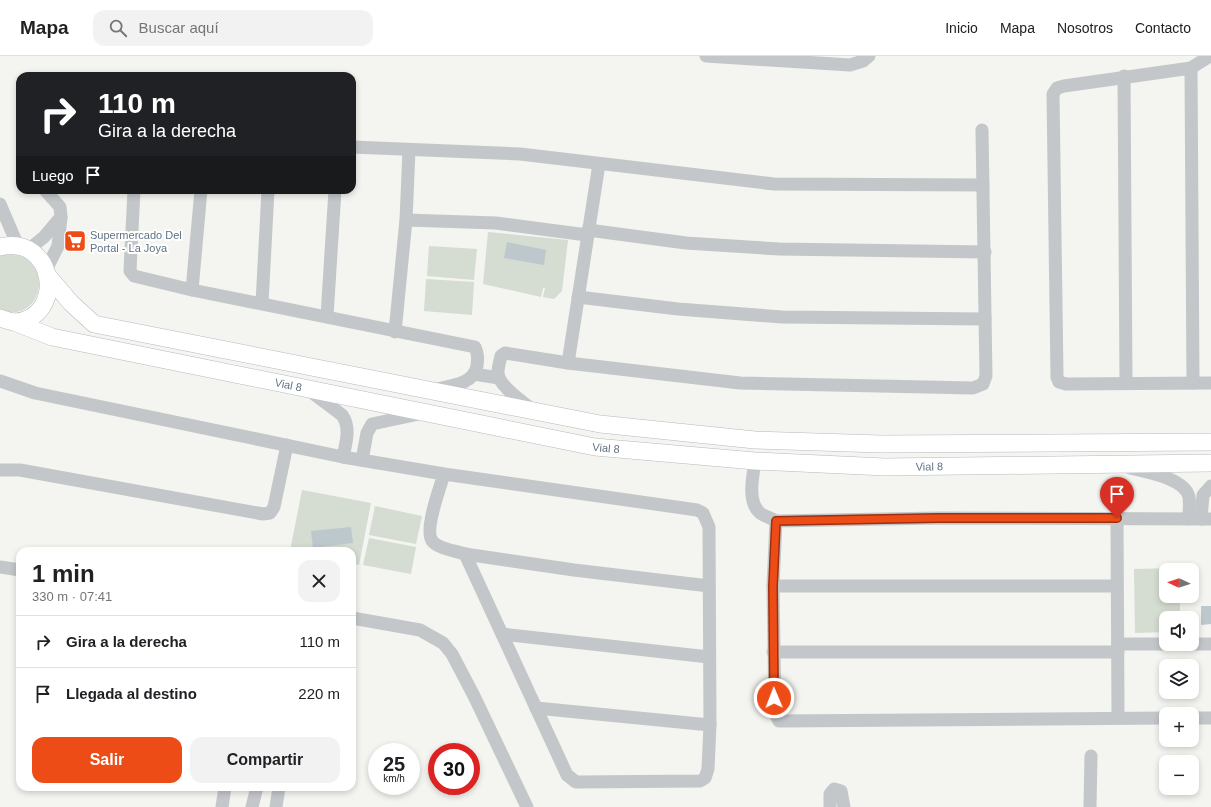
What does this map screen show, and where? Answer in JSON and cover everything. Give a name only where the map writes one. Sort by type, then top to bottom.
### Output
[{"type":"main road","points":[[0,247],[23,248]]},
{"type":"main road","name":"Vial 8","points":[[23,248],[37,256],[47,273],[71,303],[94,324],[600,424],[755,440],[881,444],[1211,442]]},
{"type":"main road","points":[[7,320],[29,318],[41,307],[48,292],[47,273]]},
{"type":"main road","name":"Vial 8","points":[[7,320],[52,337],[310,391],[595,447],[755,461],[885,467],[1211,463]]},
{"type":"street","points":[[706,56],[789,59],[850,66],[863,61],[869,56]]},
{"type":"street","points":[[1210,56],[1191,68],[1124,76],[1064,86],[1057,88],[1053,94],[1057,377],[1059,382],[1066,384],[1126,382],[1211,383]]},
{"type":"street","points":[[1191,68],[1193,383]]},
{"type":"street","points":[[1124,76],[1126,382]]},
{"type":"street","points":[[534,411],[508,390],[499,378],[498,372],[501,356],[505,354],[568,363],[740,383],[974,388],[983,384],[986,376],[982,130]]},
{"type":"street","points":[[356,147],[505,153],[774,184],[983,185]]},
{"type":"street","points":[[395,332],[406,220],[409,150]]},
{"type":"street","points":[[568,363],[599,164]]},
{"type":"street","points":[[47,273],[58,246],[61,217],[60,207],[49,194]]},
{"type":"street","points":[[134,194],[131,274],[192,290],[475,347],[478,359],[474,374],[465,381],[429,391]]},
{"type":"street","points":[[192,290],[201,194]]},
{"type":"street","points":[[262,303],[268,194]]},
{"type":"street","points":[[327,316],[335,194]]},
{"type":"street","points":[[0,204],[23,248],[44,238],[61,217]]},
{"type":"street","points":[[406,220],[503,224],[686,243],[771,249],[985,252]]},
{"type":"street","points":[[578,297],[678,309],[782,317],[985,319]]},
{"type":"street","points":[[474,374],[499,378]]},
{"type":"street","points":[[0,381],[28,392],[343,457],[444,474],[697,510],[703,513],[709,527],[710,725],[708,769],[705,778],[700,781],[576,782],[567,775],[465,554]]},
{"type":"street","points":[[310,391],[342,415],[346,420],[347,429],[343,457]]},
{"type":"street","points":[[362,460],[368,432],[372,424],[378,421],[423,413]]},
{"type":"street","points":[[347,429],[368,432]]},
{"type":"street","points":[[0,470],[20,470],[262,514],[270,513],[274,507],[287,445]]},
{"type":"street","points":[[755,461],[752,495],[755,504],[758,511],[776,521],[938,518],[1200,519]]},
{"type":"street","points":[[1116,463],[1177,482],[1187,492],[1200,519]]},
{"type":"street","points":[[444,474],[430,527],[431,539],[434,544],[465,554],[574,570],[709,586]]},
{"type":"street","points":[[1187,492],[1208,489],[1200,519]]},
{"type":"street","points":[[1117,518],[1118,718]]},
{"type":"street","points":[[776,521],[773,586],[773,652],[775,713],[779,721],[1159,718]]},
{"type":"street","points":[[0,567],[16,569]]},
{"type":"street","points":[[773,586],[1117,586]]},
{"type":"street","points":[[356,619],[420,630],[443,643],[452,654],[465,678],[527,807]]},
{"type":"street","points":[[502,634],[709,657]]},
{"type":"street","points":[[1199,644],[1211,644]]},
{"type":"street","points":[[773,652],[1118,648],[1159,645]]},
{"type":"street","points":[[536,708],[710,725]]},
{"type":"street","points":[[1199,718],[1211,718]]},
{"type":"street","points":[[1090,807],[1091,756]]},
{"type":"street","points":[[830,807],[830,794],[834,789],[841,791],[844,807]]},
{"type":"street","points":[[222,807],[224,791]]},
{"type":"street","points":[[252,807],[256,791]]},
{"type":"street","points":[[276,807],[278,791]]},
{"type":"shaded area","points":[[488,232],[568,240],[562,291],[554,299],[543,297],[545,288],[543,288],[541,297],[483,284]]},
{"type":"shaded area","points":[[507,242],[546,250],[544,265],[504,258]]},
{"type":"shaded area","points":[[429,246],[477,249],[474,280],[427,276]]},
{"type":"shaded area","points":[[14,255],[27,259],[35,267],[39,278],[39,289],[35,299],[27,308],[16,312],[0,312],[0,256]]},
{"type":"shaded area","points":[[426,279],[474,282],[472,315],[424,311]]},
{"type":"shaded area","points":[[302,490],[371,503],[359,565],[356,564],[356,547],[291,547]]},
{"type":"shaded area","points":[[375,506],[422,516],[416,544],[369,535]]},
{"type":"shaded area","points":[[351,527],[353,543],[313,547],[311,531]]},
{"type":"shaded area","points":[[369,538],[416,547],[411,574],[363,565]]},
{"type":"shaded area","points":[[1159,568],[1159,603],[1180,603],[1180,611],[1159,611],[1159,632],[1135,633],[1134,569]]},
{"type":"shaded area","points":[[1201,606],[1211,606],[1211,624],[1201,625]]},
{"type":"place","name":"Supermercado Del Portal - La Joya","points":[[75,241]]},
{"type":"route","points":[[774,698],[773,586],[776,521],[938,518],[1117,518]]}]
